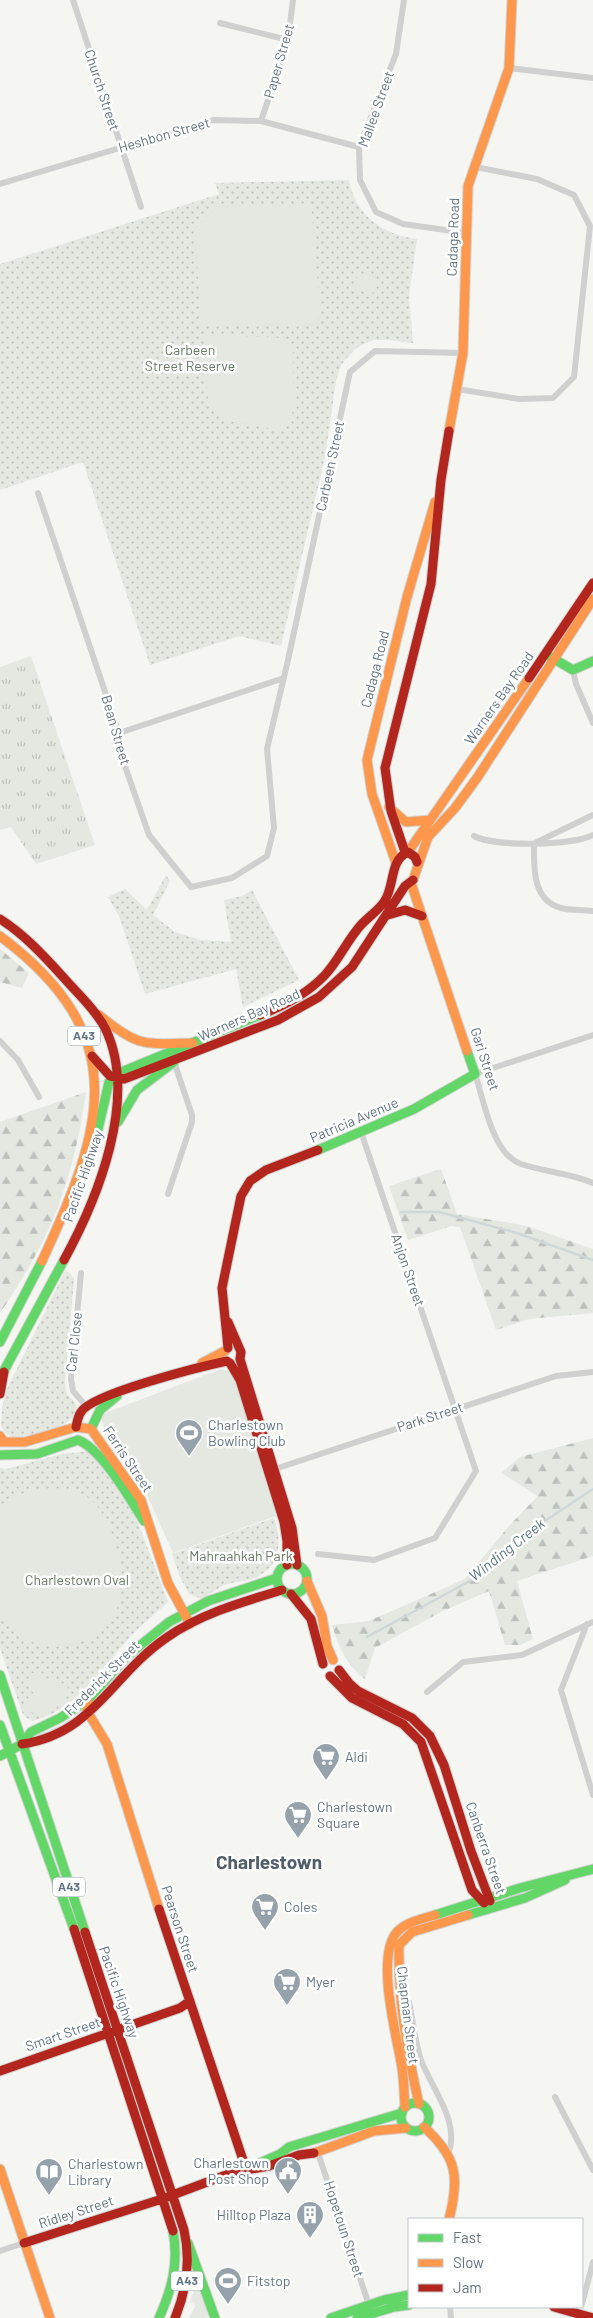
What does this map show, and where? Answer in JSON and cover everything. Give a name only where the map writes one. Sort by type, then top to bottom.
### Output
[{"type":"main road","name":"Cadaga Road","points":[[406,852],[386,796],[385,768],[432,584],[442,480],[463,353],[468,186],[509,68],[512,0]]},
{"type":"main road","name":"Cadaga Road","points":[[396,863],[372,794],[367,760],[407,597],[442,480]]},
{"type":"main road","name":"Warners Bay Road","points":[[116,1077],[174,1062],[291,1014],[319,998],[343,977],[417,872],[417,862],[425,841],[461,801],[518,717],[593,582]]},
{"type":"main road","name":"Warners Bay Road","points":[[116,1077],[278,1008],[315,985],[336,963],[360,926],[385,901],[391,888],[396,863],[430,820],[593,599]]},
{"type":"main road","points":[[550,657],[573,670],[593,661]]},
{"type":"main road","points":[[389,807],[406,822],[430,820]]},
{"type":"main road","points":[[406,852],[415,857],[417,862]]},
{"type":"main road","points":[[394,874],[397,882],[408,885]]},
{"type":"main road","name":"Gari Street","points":[[408,885],[422,916],[475,1074]]},
{"type":"main road","points":[[386,917],[401,909],[412,911],[422,916]]},
{"type":"main road","name":"Pacific Highway","points":[[0,919],[43,954],[94,1010],[110,1042],[119,1102],[115,1128],[99,1181],[81,1226],[2,1374],[0,1394]]},
{"type":"main road","name":"Pacific Highway","points":[[0,936],[22,951],[47,976],[78,1022],[90,1053],[96,1092],[92,1126],[62,1220],[38,1274],[0,1342]]},
{"type":"main road","points":[[94,1010],[127,1036],[143,1043],[156,1045],[194,1043]]},
{"type":"main road","points":[[80,1166],[94,1151],[116,1077],[90,1053]]},
{"type":"main road","points":[[115,1128],[137,1090],[174,1062]]},
{"type":"main road","name":"Patricia Avenue","points":[[227,1349],[222,1288],[241,1196],[245,1186],[256,1175],[266,1170],[414,1109],[475,1074]]},
{"type":"main road","name":"Patricia Avenue","points":[[223,1310],[238,1349]]},
{"type":"main road","points":[[191,1369],[227,1349],[235,1347],[238,1349],[272,1470],[286,1531],[287,1565]]},
{"type":"main road","points":[[227,1349],[224,1354],[240,1380],[292,1528],[297,1565]]},
{"type":"main road","points":[[76,1427],[86,1406],[108,1395],[191,1369],[228,1362],[234,1363],[240,1359]]},
{"type":"main road","points":[[91,1429],[93,1418],[98,1411],[128,1389]]},
{"type":"main road","name":"Ferris Street","points":[[1,1440],[34,1440],[76,1427],[91,1429],[138,1494],[165,1576],[190,1624]]},
{"type":"main road","name":"Ferris Street","points":[[0,1455],[37,1454],[78,1440],[88,1444],[121,1485],[153,1537]]},
{"type":"main road","points":[[323,1664],[328,1660],[333,1660],[338,1662],[339,1670],[336,1674],[330,1676],[322,1671],[323,1664],[314,1620],[307,1610],[287,1592],[277,1578],[280,1571],[287,1565],[297,1565],[305,1571],[307,1581],[322,1616],[327,1646],[333,1660]]},
{"type":"main road","name":"Frederick Street","points":[[0,1756],[22,1744],[32,1732],[60,1718],[88,1700],[110,1674],[153,1632],[183,1613],[208,1601],[277,1578]]},
{"type":"main road","points":[[287,1592],[302,1591],[307,1581]]},
{"type":"main road","name":"Frederick Street","points":[[22,1744],[37,1744],[70,1728],[87,1715],[126,1672],[154,1646],[190,1624],[232,1606],[287,1592]]},
{"type":"main road","name":"Canberra Street","points":[[339,1670],[349,1685],[406,1714],[420,1725],[432,1740],[440,1756],[469,1844],[493,1908]]},
{"type":"main road","name":"Pacific Highway","points":[[0,1675],[113,2031],[174,2235],[176,2266],[171,2290],[159,2318]]},
{"type":"main road","name":"Canberra Street","points":[[330,1676],[352,1698],[403,1724],[416,1736],[428,1759],[472,1890],[480,1900],[493,1908]]},
{"type":"main road","points":[[87,1715],[88,1700]]},
{"type":"main road","name":"Pearson Street","points":[[87,1715],[104,1738],[110,1752],[120,1792],[246,2169]]},
{"type":"main road","name":"Pacific Highway","points":[[0,1725],[173,2195],[188,2242],[187,2282],[175,2318]]},
{"type":"main road","name":"Chapman Street","points":[[419,2104],[405,2044],[399,1999],[397,1952],[402,1940],[407,1935],[548,1890],[571,1877],[593,1869]]},
{"type":"main road","name":"Chapman Street","points":[[403,2110],[404,2083],[393,2026],[388,1961],[390,1944],[396,1933],[410,1923],[489,1897],[547,1881],[571,1877]]},
{"type":"main road","name":"Smart Street","points":[[0,2071],[183,2007],[190,2001]]},
{"type":"main road","points":[[412,2103],[419,2104],[428,2112],[428,2120],[424,2127],[416,2130],[406,2128],[401,2120],[403,2110],[412,2103]]},
{"type":"main road","name":"Ridley Street","points":[[24,2243],[173,2195],[246,2169],[280,2154],[289,2147],[322,2138],[403,2110]]},
{"type":"main road","name":"Chapman Street","points":[[424,2127],[436,2136],[456,2171],[457,2184],[449,2218]]},
{"type":"main road","name":"Ridley Street","points":[[246,2169],[269,2166],[322,2151],[374,2132],[406,2128]]},
{"type":"main road","points":[[322,2138],[326,2143],[322,2151]]},
{"type":"main road","points":[[289,2147],[289,2154],[292,2158]]},
{"type":"main road","points":[[0,2169],[50,2318]]},
{"type":"main road","points":[[188,2242],[215,2318]]},
{"type":"main road","points":[[331,2318],[369,2305],[408,2295]]},
{"type":"main road","points":[[357,2318],[394,2307],[408,2305]]},
{"type":"main road","points":[[581,2308],[593,2318]]},
{"type":"street","name":"Church Street","points":[[73,0],[141,207]]},
{"type":"street","name":"Paper Street","points":[[261,121],[288,40],[293,0]]},
{"type":"street","name":"Mallee Street","points":[[404,0],[396,54],[359,147],[360,180],[376,212],[403,224],[467,233]]},
{"type":"street","points":[[220,23],[288,40]]},
{"type":"street","points":[[509,68],[593,78]]},
{"type":"street","name":"Heshbon Street","points":[[0,184],[213,120],[261,121],[359,147]]},
{"type":"street","points":[[457,389],[519,398],[553,398],[574,377],[590,226],[574,195],[537,179],[475,167]]},
{"type":"street","name":"Carbeen Street","points":[[232,878],[267,856],[274,828],[267,749],[350,372],[375,352],[463,353]]},
{"type":"street","name":"Bean Street","points":[[38,493],[119,733],[120,749],[149,835],[191,887],[232,878]]},
{"type":"street","points":[[573,670],[576,684],[593,723]]},
{"type":"street","points":[[119,733],[284,678]]},
{"type":"street","points":[[534,844],[593,815]]},
{"type":"street","points":[[474,836],[484,840],[534,844],[574,842],[593,835]]},
{"type":"street","points":[[534,844],[534,876],[538,888],[546,899],[560,908],[593,911]]},
{"type":"street","name":"Patricia Avenue","points":[[475,1074],[593,1035]]},
{"type":"street","points":[[0,1041],[18,1060],[39,1097]]},
{"type":"street","points":[[168,1194],[192,1122],[187,1098],[174,1062]]},
{"type":"street","name":"Gari Street","points":[[475,1074],[496,1139],[509,1158],[523,1164],[571,1175],[593,1183]]},
{"type":"street","name":"Anjon Street","points":[[318,1554],[374,1560],[435,1538],[476,1471],[361,1132]]},
{"type":"street","name":"Carl Close","points":[[81,1273],[71,1379],[73,1391],[86,1406]]},
{"type":"street","name":"Park Street","points":[[272,1470],[556,1376],[593,1372]]},
{"type":"street","points":[[427,1692],[463,1662],[522,1655],[590,1623]]},
{"type":"street","points":[[590,1623],[561,1690],[593,1795]]},
{"type":"street","points":[[586,1770],[593,1768]]},
{"type":"street","name":"Chapman Street","points":[[399,1999],[409,2002],[420,2058],[451,2126],[452,2144],[448,2154]]},
{"type":"street","points":[[555,2097],[593,2170]]},
{"type":"street","name":"Hopetoun Street","points":[[322,2151],[369,2305]]},
{"type":"street","name":"Ridley Street","points":[[0,2251],[24,2243]]},
{"type":"street","points":[[583,2300],[593,2262]]},
{"type":"green space","name":"Carbeen Street Reserve","points":[[349,180],[357,203],[372,221],[393,233],[417,239],[409,296],[413,343],[373,340],[356,348],[341,365],[336,381],[325,457],[281,646],[239,636],[150,665],[83,462],[0,490],[0,264],[219,194],[215,183]]},
{"type":"green space","points":[[311,203],[321,315],[312,325],[201,326],[195,229],[216,207]]},
{"type":"green space","points":[[358,273],[376,276],[373,293],[355,290]]},
{"type":"green space","points":[[203,335],[285,338],[293,346],[294,410],[280,430],[227,421],[208,401]]},
{"type":"green space","points":[[31,656],[95,845],[36,864],[11,827],[0,830],[0,667]]},
{"type":"green space","points":[[166,875],[170,881],[153,915],[175,932],[201,940],[231,942],[224,900],[242,896],[252,890],[299,980],[243,1007],[236,969],[145,994],[119,916],[108,897],[125,889],[147,910]]},
{"type":"green space","points":[[0,949],[29,973],[22,988],[0,982]]},
{"type":"green space","points":[[86,1092],[73,1159],[57,1208],[46,1236],[21,1281],[0,1313],[0,1122]]},
{"type":"green space","points":[[441,1169],[457,1214],[527,1226],[593,1249],[593,1313],[529,1319],[496,1330],[460,1227],[451,1226],[408,1240],[389,1186]]},
{"type":"green space","points":[[65,1271],[70,1273],[74,1279],[65,1382],[67,1394],[76,1404],[75,1412],[70,1420],[41,1434],[30,1436],[10,1435],[1,1426],[2,1407],[8,1387]]},
{"type":"green space","name":"Charlestown Bowling Club","points":[[221,1369],[228,1371],[235,1378],[276,1516],[173,1553],[145,1490],[110,1442],[101,1419],[105,1413]]},
{"type":"green space","points":[[593,1438],[593,1556],[517,1581],[533,1639],[520,1645],[505,1645],[489,1591],[441,1612],[375,1648],[365,1679],[358,1673],[344,1655],[332,1625],[369,1621],[465,1579],[508,1527],[538,1496],[501,1473],[520,1457]]},
{"type":"green space","name":"Charlestown Oval","points":[[89,1451],[131,1504],[168,1602],[133,1634],[97,1676],[75,1698],[48,1716],[33,1721],[25,1717],[22,1712],[0,1648],[0,1468],[6,1469],[62,1454]]},
{"type":"green space","points":[[52,1488],[81,1494],[99,1509],[113,1536],[118,1551],[122,1582],[121,1596],[109,1622],[98,1633],[83,1641],[58,1647],[34,1643],[21,1637],[10,1628],[0,1615],[0,1508],[11,1499],[31,1491]]},
{"type":"green space","name":"Mahraahkah Park","points":[[274,1518],[277,1527],[278,1546],[274,1562],[269,1569],[252,1579],[222,1586],[202,1599],[189,1594],[180,1577],[172,1554]]},
{"type":"green space","points":[[29,1672],[68,1685],[66,1702],[42,1715],[26,1711],[25,1701],[33,1693]]},
{"type":"green space","points":[[200,2284],[212,2318],[189,2318],[196,2305],[190,2302],[196,2285]]},
{"type":"waterway","points":[[401,1212],[439,1212],[514,1232],[593,1260]]},
{"type":"waterway","name":"Winding Creek","points":[[367,1637],[479,1576],[528,1532],[593,1489]]},
{"type":"traffic: fast","points":[[549,656],[573,670],[593,661]]},
{"type":"traffic: fast","points":[[83,1163],[93,1151],[109,1082],[114,1075],[260,1015]]},
{"type":"traffic: fast","points":[[318,1150],[414,1109],[475,1074],[467,1051]]},
{"type":"traffic: fast","points":[[118,1122],[137,1090],[174,1062]]},
{"type":"traffic: fast","points":[[0,1378],[64,1260]]},
{"type":"traffic: fast","points":[[0,1342],[42,1261]]},
{"type":"traffic: fast","points":[[91,1429],[100,1410],[117,1396]]},
{"type":"traffic: fast","points":[[0,1455],[37,1454],[78,1440],[87,1445],[106,1464],[144,1521]]},
{"type":"traffic: fast","points":[[292,1564],[298,1565],[306,1573],[307,1579],[306,1585],[298,1593],[292,1594],[286,1593],[278,1585],[277,1579],[278,1573],[286,1565],[292,1564]]},
{"type":"traffic: fast","points":[[0,1756],[22,1744],[31,1732],[60,1718],[88,1700],[126,1657],[169,1622],[208,1601],[277,1578]]},
{"type":"traffic: fast","points":[[0,1675],[85,1932]]},
{"type":"traffic: fast","points":[[0,1725],[74,1929]]},
{"type":"traffic: fast","points":[[435,1915],[520,1888],[593,1869]]},
{"type":"traffic: fast","points":[[468,1915],[525,1898],[565,1880]]},
{"type":"traffic: fast","points":[[415,2103],[425,2107],[429,2117],[425,2127],[415,2131],[405,2127],[401,2117],[405,2107],[415,2103]]},
{"type":"traffic: fast","points":[[253,2166],[280,2154],[289,2147],[402,2113]]},
{"type":"traffic: fast","points":[[159,2318],[168,2297],[175,2265],[173,2231]]},
{"type":"traffic: fast","points":[[188,2243],[215,2318]]},
{"type":"traffic: fast","points":[[331,2318],[384,2300],[408,2295]]},
{"type":"traffic: fast","points":[[357,2318],[394,2307],[408,2305]]},
{"type":"traffic: slow","points":[[449,431],[463,353],[468,186],[509,68],[512,0]]},
{"type":"traffic: slow","points":[[396,863],[372,794],[367,760],[407,597],[435,502]]},
{"type":"traffic: slow","points":[[413,880],[428,837],[455,808],[477,778],[593,599]]},
{"type":"traffic: slow","points":[[408,852],[529,678]]},
{"type":"traffic: slow","points":[[389,807],[406,822],[430,820]]},
{"type":"traffic: slow","points":[[411,883],[467,1051]]},
{"type":"traffic: slow","points":[[0,936],[43,973],[72,1010],[89,1048],[95,1086],[91,1126],[80,1168],[42,1261]]},
{"type":"traffic: slow","points":[[99,1015],[133,1039],[143,1042],[163,1044],[193,1043]]},
{"type":"traffic: slow","points":[[202,1363],[225,1351]]},
{"type":"traffic: slow","points":[[0,1442],[25,1442],[76,1427],[91,1429],[141,1500],[168,1583],[190,1624]]},
{"type":"traffic: slow","points":[[0,1436],[4,1442]]},
{"type":"traffic: slow","points":[[307,1581],[322,1616],[327,1646],[333,1660]]},
{"type":"traffic: slow","points":[[88,1700],[87,1711],[107,1744],[159,1909]]},
{"type":"traffic: slow","points":[[405,2107],[402,2068],[389,1998],[388,1959],[391,1944],[397,1932],[410,1923],[435,1915]]},
{"type":"traffic: slow","points":[[419,2104],[404,2025],[400,1986],[399,1945],[412,1932],[468,1915]]},
{"type":"traffic: slow","points":[[424,2127],[443,2148],[453,2168],[455,2179],[449,2218]]},
{"type":"traffic: slow","points":[[314,2153],[374,2131],[406,2128]]},
{"type":"traffic: slow","points":[[0,2169],[50,2318]]},
{"type":"traffic: jam","points":[[405,852],[391,811],[385,768],[431,584],[441,480],[449,431]]},
{"type":"traffic: jam","points":[[529,678],[593,583]]},
{"type":"traffic: jam","points":[[260,1015],[295,999],[318,982],[330,969],[360,926],[384,902],[390,889],[395,867],[402,856],[408,852],[415,857],[417,862]]},
{"type":"traffic: jam","points":[[92,1056],[110,1076],[124,1079],[278,1020],[319,997],[352,967],[405,886],[413,880]]},
{"type":"traffic: jam","points":[[388,915],[405,910],[422,916]]},
{"type":"traffic: jam","points":[[0,919],[34,946],[91,1008],[105,1028],[114,1055],[118,1085],[116,1115],[110,1147],[90,1207],[64,1260]]},
{"type":"traffic: jam","points":[[228,1348],[222,1288],[241,1196],[250,1181],[266,1170],[318,1150]]},
{"type":"traffic: jam","points":[[228,1322],[241,1352],[240,1359],[292,1528],[297,1565]]},
{"type":"traffic: jam","points":[[76,1427],[81,1412],[89,1405],[105,1397],[125,1389],[227,1361]]},
{"type":"traffic: jam","points":[[230,1363],[240,1380],[284,1522],[287,1541],[287,1565]]},
{"type":"traffic: jam","points":[[0,1394],[4,1372]]},
{"type":"traffic: jam","points":[[22,1744],[46,1738],[67,1728],[85,1716],[147,1653],[179,1630],[207,1615],[282,1590]]},
{"type":"traffic: jam","points":[[291,1594],[311,1619],[323,1664]]},
{"type":"traffic: jam","points":[[339,1670],[358,1691],[412,1718],[430,1736],[444,1765],[471,1851],[490,1901]]},
{"type":"traffic: jam","points":[[330,1676],[352,1698],[403,1724],[421,1742],[472,1890],[484,1903]]},
{"type":"traffic: jam","points":[[159,1909],[246,2169]]},
{"type":"traffic: jam","points":[[74,1929],[173,2231]]},
{"type":"traffic: jam","points":[[85,1932],[184,2230],[187,2275],[175,2318]]},
{"type":"traffic: jam","points":[[0,2071],[180,2008],[190,2001]]},
{"type":"traffic: jam","points":[[24,2243],[162,2199],[234,2172],[269,2166],[299,2155],[314,2153]]},
{"type":"traffic: jam","points":[[558,2308],[593,2318]]},
{"type":"place","name":"Charlestown Bowling Club","points":[[189,1457]]},
{"type":"place","name":"Aldi","points":[[326,1781]]},
{"type":"place","name":"Charlestown Square","points":[[298,1839]]},
{"type":"place","name":"Coles","points":[[265,1931]]},
{"type":"place","name":"Myer","points":[[287,2006]]},
{"type":"place","name":"Charlestown Post Shop","points":[[288,2195]]},
{"type":"place","name":"Charlestown Library","points":[[49,2196]]},
{"type":"place","name":"Hilltop Plaza","points":[[310,2239]]},
{"type":"place","name":"Fitstop","points":[[228,2305]]},
{"type":"district","name":"Charlestown","points":[[269,1862]]}]
